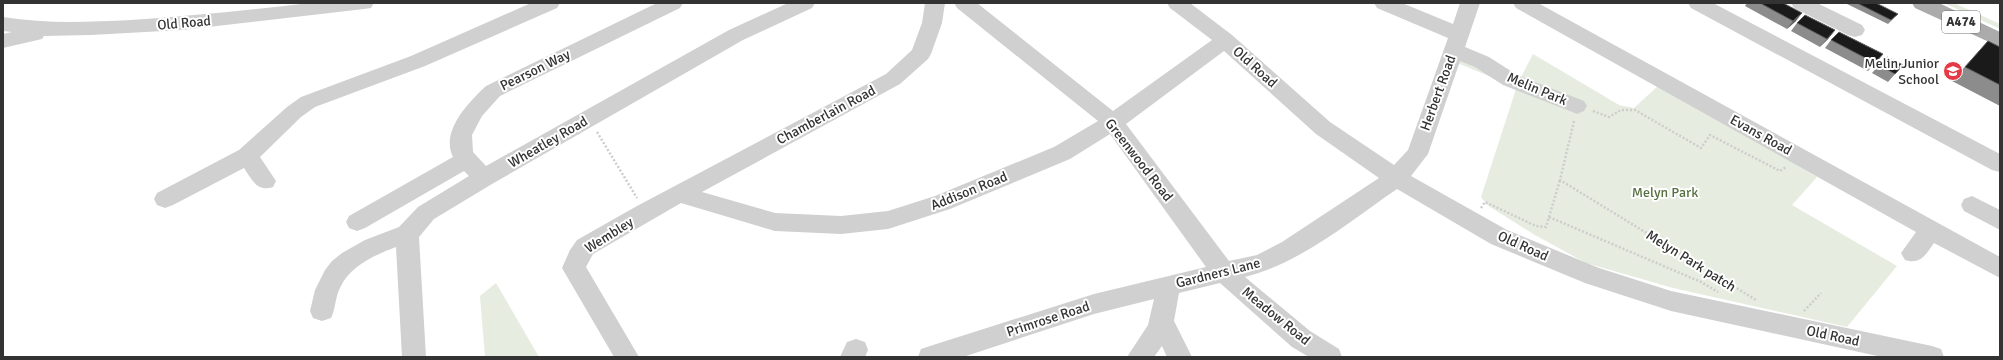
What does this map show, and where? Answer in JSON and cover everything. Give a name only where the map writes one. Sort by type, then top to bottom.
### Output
[{"type":"main road","name":"A474","points":[[1922,3],[2000,40]]},
{"type":"street","name":"Old Road","points":[[3,24],[27,29],[52,30],[178,24],[364,3]]},
{"type":"street","points":[[165,199],[247,156],[294,112],[308,102],[418,61],[531,10],[550,3]]},
{"type":"street","name":"Pearson Way","points":[[484,178],[462,153],[461,136],[476,109],[493,91],[673,3]]},
{"type":"street","name":"Wheatley Road","points":[[407,234],[426,213],[484,178],[736,36],[805,3]]},
{"type":"street","name":"Chamberlain Road","points":[[680,194],[893,79],[921,54],[932,23],[936,3]]},
{"type":"street","name":"Greenwood Road","points":[[964,3],[1113,122],[1223,272]]},
{"type":"street","name":"Old Road","points":[[1177,3],[1225,40],[1323,128],[1396,178],[1499,237],[1593,276],[1671,301],[1932,357]]},
{"type":"street","name":"Melin Park","points":[[1384,3],[1456,42],[1482,62],[1510,80],[1577,106]]},
{"type":"street","name":"Herbert Road","points":[[1396,178],[1416,154],[1470,3]]},
{"type":"street","name":"Evans Road","points":[[1523,3],[2000,268]]},
{"type":"street","points":[[1698,3],[2000,164]]},
{"type":"street","points":[[1801,3],[1855,30]]},
{"type":"street","points":[[3,41],[52,30]]},
{"type":"street","name":"Addison Road","points":[[680,194],[775,222],[841,225],[888,220],[942,203],[1062,153],[1113,122],[1225,40]]},
{"type":"street","points":[[247,156],[265,181]]},
{"type":"street","points":[[357,222],[467,159]]},
{"type":"street","name":"Gardners Lane","points":[[1139,357],[1151,344],[1162,323],[1167,306],[1167,286],[1262,263],[1290,249],[1396,178]]},
{"type":"street","name":"Wembley","points":[[627,357],[574,268],[578,257],[585,247],[645,212],[680,194]]},
{"type":"street","points":[[1972,205],[2000,221]]},
{"type":"street","points":[[1914,253],[1931,230]]},
{"type":"street","points":[[322,311],[328,286],[343,264],[389,240],[407,234],[414,357]]},
{"type":"street","name":"Meadow Road","points":[[1223,272],[1301,339],[1330,357]]},
{"type":"street","name":"Primrose Road","points":[[930,357],[1094,304],[1167,286]]},
{"type":"street","points":[[1162,323],[1180,357]]},
{"type":"path","points":[[1472,221],[1485,202],[1536,226],[1546,227],[1560,180],[1577,106],[1609,117],[1621,110],[1635,110],[1701,148],[1710,135],[1780,171],[1786,166]]},
{"type":"path","points":[[589,118],[645,212]]},
{"type":"path","name":"Melyn Park patch","points":[[1560,180],[1749,297],[1763,302]]},
{"type":"path","name":"Melyn Park patch","points":[[1549,217],[1701,282],[1721,294]]},
{"type":"path","points":[[1799,316],[1821,293]]},
{"type":"green space","points":[[1944,3],[1954,3],[2000,24],[2000,29]]},
{"type":"green space","name":"Melyn Park","points":[[1462,48],[1519,81],[1533,54],[1619,105],[1634,108],[1659,85],[1817,177],[1792,205],[1897,266],[1847,327],[1673,288],[1586,263],[1535,235],[1487,205],[1481,197],[1517,86],[1508,84],[1455,62]]},
{"type":"green space","points":[[496,283],[539,357],[485,357],[480,296]]},
{"type":"building","points":[[1760,3],[1783,3],[1802,13],[1793,21]]},
{"type":"building","points":[[1857,3],[1876,3],[1898,14],[1891,20]]},
{"type":"building","points":[[1805,15],[1835,30],[1827,39],[1797,23]]},
{"type":"building","points":[[1839,32],[1883,54],[1875,63],[1831,40]]},
{"type":"building","points":[[1988,41],[2000,47],[2000,85],[1965,67]]},
{"type":"building","points":[[1887,57],[1903,65],[1895,74],[1879,65]]},
{"type":"place","name":"Melin Junior School","points":[[1953,71]]}]
